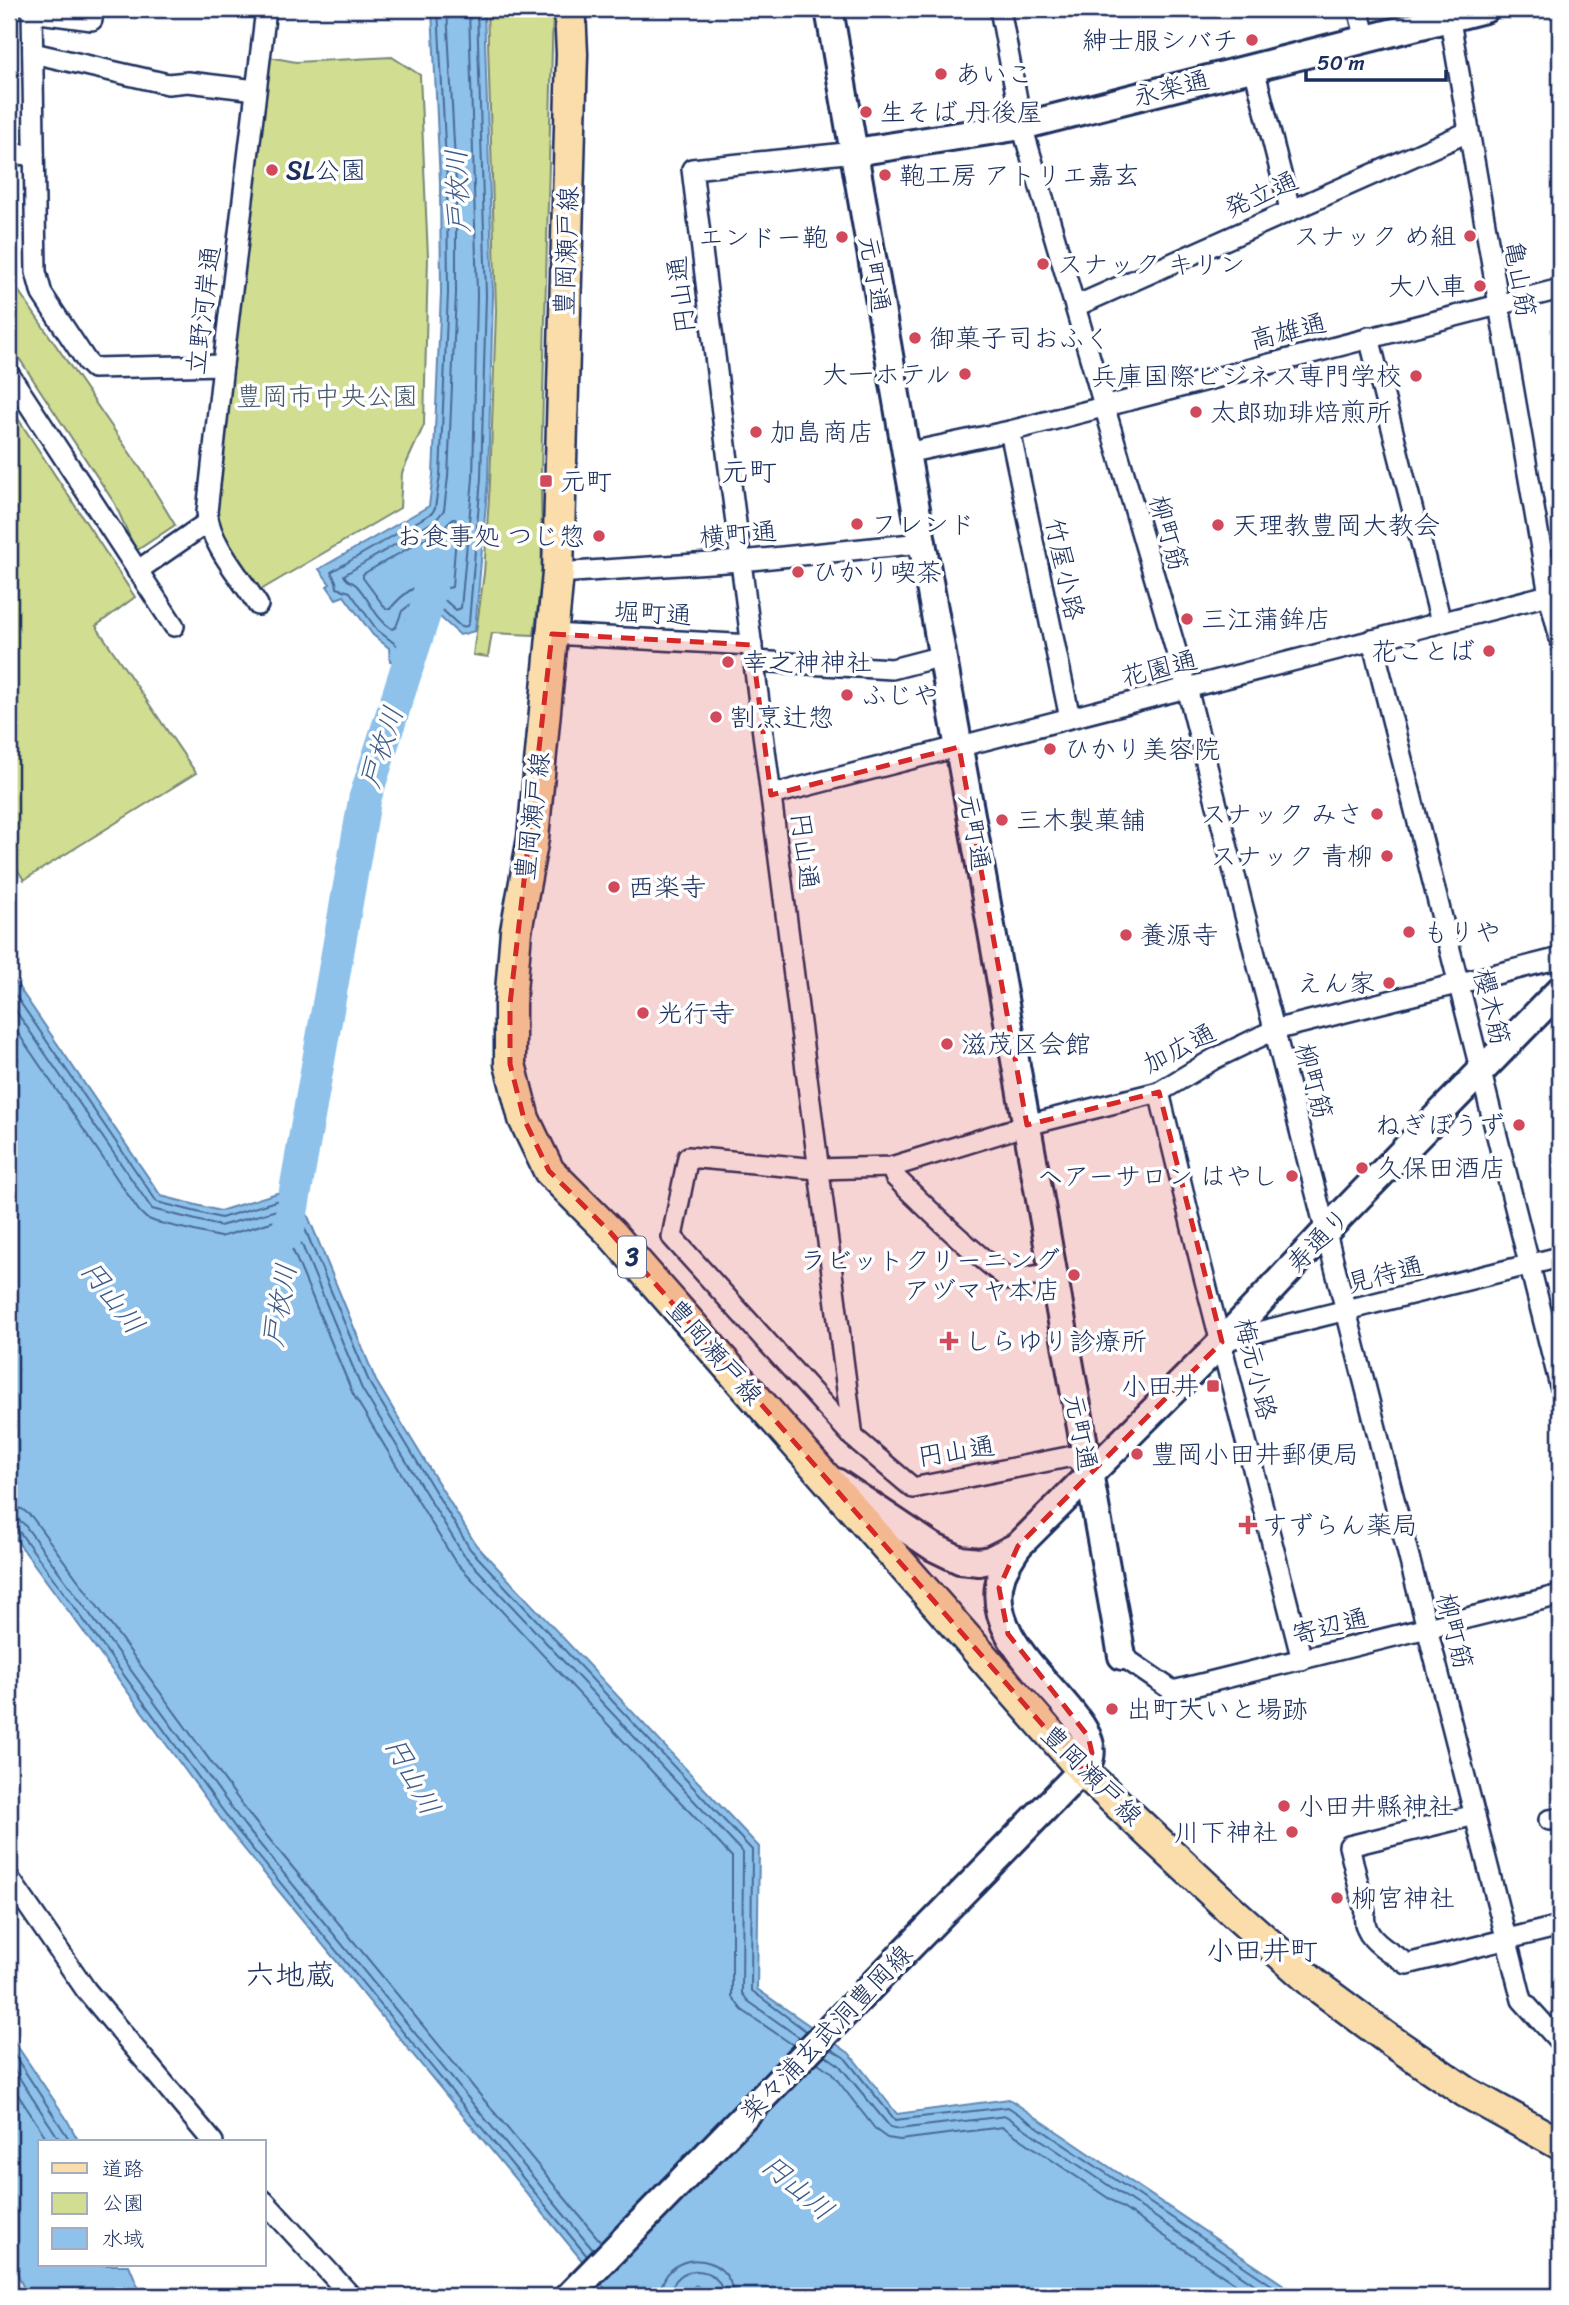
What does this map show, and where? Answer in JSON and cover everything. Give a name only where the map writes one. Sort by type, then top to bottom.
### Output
[{"type":"main road","name":"豊岡瀬戸線","points":[[570,9],[572,54],[558,573],[533,838],[516,931],[510,1004],[510,1064],[524,1119],[549,1171],[610,1232],[815,1467],[1075,1779],[1313,1983],[1466,2092],[1560,2144]]},
{"type":"street","name":"立野河岸通","points":[[208,522],[223,365],[266,9]]},
{"type":"street","name":"元町通","points":[[829,9],[1027,1125],[1083,1482],[1122,1656]]},
{"type":"street","name":"柳町筋","points":[[1000,9],[1023,126],[1187,688],[1522,2000],[1560,2042]]},
{"type":"street","points":[[1358,9],[1366,39]]},
{"type":"street","name":"永楽通","points":[[855,152],[1023,126],[1366,39],[1449,13],[1485,9]]},
{"type":"street","points":[[92,19],[32,10],[36,272],[39,288],[89,364],[97,369],[223,365]]},
{"type":"street","name":"亀山筋","points":[[1449,13],[1498,304],[1555,593],[1560,639]]},
{"type":"street","points":[[33,53],[168,84],[188,82],[256,90]]},
{"type":"street","points":[[1254,68],[1290,209]]},
{"type":"street","name":"発立通","points":[[1076,306],[1468,132]]},
{"type":"street","name":"円山通","points":[[855,152],[692,169],[853,1437],[914,1488],[1073,1456],[1083,1482]]},
{"type":"street","points":[[9,155],[34,154]]},
{"type":"street","name":"高雄通","points":[[906,453],[1010,431],[1560,289]]},
{"type":"street","points":[[1369,337],[1441,622]]},
{"type":"street","points":[[9,374],[174,626]]},
{"type":"street","name":"竹屋小路","points":[[1010,431],[1070,718]]},
{"type":"street","points":[[137,571],[208,522],[215,539],[258,605]]},
{"type":"street","name":"横町通","points":[[558,573],[741,561],[922,543]]},
{"type":"street","name":"花園通","points":[[771,795],[1555,593]]},
{"type":"street","name":"堀町通","points":[[552,634],[892,669],[942,656]]},
{"type":"street","name":"櫻木筋","points":[[1372,640],[1560,1386]]},
{"type":"street","name":"加広通","points":[[853,1437],[672,1237],[688,1157],[818,1169],[891,1167],[1027,1125],[1158,1092],[1214,1059],[1274,1030],[1560,958]]},
{"type":"street","name":"寿通り","points":[[1018,1546],[1222,1342],[1560,990]]},
{"type":"street","name":"梅元小路","points":[[1158,1092],[1302,1660]]},
{"type":"street","points":[[891,1167],[895,1177],[950,1230],[979,1257],[1010,1280],[1052,1273]]},
{"type":"street","name":"見待通","points":[[1222,1342],[1560,1257]]},
{"type":"street","points":[[815,1467],[951,1557],[970,1562],[990,1560],[1018,1546]]},
{"type":"street","points":[[1018,1546],[1006,1564],[999,1588],[1003,1624],[1015,1645],[1084,1728],[1092,1753],[1075,1779]]},
{"type":"street","name":"寄辺通","points":[[1122,1656],[1173,1691],[1560,1595]]},
{"type":"street","name":"楽々浦玄武洞豊岡線","points":[[569,2296],[1075,1779]]},
{"type":"street","points":[[1475,1815],[1349,1846],[1365,1912],[1364,1918],[1371,1938],[1407,1964],[1560,1926]]},
{"type":"street","points":[[9,1878],[86,1990],[211,2140]]},
{"type":"street","points":[[266,2203],[351,2296]]},
{"type":"highlighted area","points":[[552,634],[752,645],[771,795],[959,747],[1027,1125],[1159,1092],[1222,1342],[1018,1546],[999,1588],[1008,1634],[1088,1736],[1092,1753],[1083,1771],[610,1232],[549,1171],[524,1119],[510,1064],[510,1004]]},
{"type":"green space","name":"豊岡市中央公園","points":[[487,9],[553,9],[541,473],[542,575],[534,635],[492,633],[488,657],[473,655],[484,573],[496,310]]},
{"type":"green space","name":"豊岡市中央公園","points":[[269,57],[296,62],[392,57],[420,75],[428,257],[424,425],[402,473],[400,508],[259,591],[216,525],[215,516]]},
{"type":"green space","points":[[9,277],[145,475],[175,525],[136,551],[115,504],[9,343]]},
{"type":"green space","points":[[9,405],[135,597],[96,626],[196,773],[24,880],[9,857]]},
{"type":"water","points":[[432,9],[484,9],[493,295],[488,479],[475,631],[460,635],[430,608],[413,622],[405,664],[390,661],[389,648],[373,635],[344,596],[336,599],[327,586],[330,584],[319,569],[429,506],[433,475],[441,293],[440,182]]},
{"type":"water","name":"円山川","points":[[9,973],[161,1196],[220,1211],[296,1187],[376,1381],[476,1545],[759,1847],[757,1989],[849,2053],[897,2114],[1009,2099],[1300,2296],[710,2296],[696,2285],[683,2296],[611,2296],[232,1834],[9,1530]]},
{"type":"water","points":[[9,2034],[78,2140],[38,2140],[38,2266],[129,2266],[142,2296],[27,2296],[9,2254]]},
{"type":"waterway","name":"戸枚川","points":[[288,1233],[365,798],[426,609],[434,569]]},
{"type":"place","name":"紳士服シバチ","points":[[1252,40]]},
{"type":"place","name":"あいこ","points":[[941,74]]},
{"type":"place","name":"生そば 丹後屋","points":[[866,112]]},
{"type":"place","name":"SL公園","points":[[272,170]]},
{"type":"place","name":"鞄工房 アトリエ嘉玄","points":[[885,175]]},
{"type":"place","name":"スナック め組","points":[[1470,236]]},
{"type":"place","name":"エンドー鞄","points":[[842,237]]},
{"type":"place","name":"スナック キリン","points":[[1043,264]]},
{"type":"place","name":"大八車","points":[[1480,286]]},
{"type":"place","name":"御菓子司おふく","points":[[915,338]]},
{"type":"place","name":"大一ホテル","points":[[965,374]]},
{"type":"place","name":"兵庫国際ビジネス専門学校","points":[[1416,376]]},
{"type":"place","name":"太郎珈琲焙煎所","points":[[1196,412]]},
{"type":"place","name":"加島商店","points":[[756,432]]},
{"type":"place","name":"元町","points":[[546,481]]},
{"type":"place","name":"フレンド","points":[[857,524]]},
{"type":"place","name":"天理教豊岡大教会","points":[[1218,525]]},
{"type":"place","name":"お食事処 つじ惣","points":[[599,536]]},
{"type":"place","name":"ひかり喫茶","points":[[798,572]]},
{"type":"place","name":"三江蒲鉾店","points":[[1187,619]]},
{"type":"place","name":"花ことば","points":[[1489,651]]},
{"type":"place","name":"幸之神神社","points":[[728,662]]},
{"type":"place","name":"ふじや","points":[[847,695]]},
{"type":"place","name":"割烹辻惣","points":[[716,717]]},
{"type":"place","name":"ひかり美容院","points":[[1050,749]]},
{"type":"place","name":"スナック みさ","points":[[1377,814]]},
{"type":"place","name":"三木製菓舗","points":[[1002,820]]},
{"type":"place","name":"スナック 青柳","points":[[1387,856]]},
{"type":"place","name":"西楽寺","points":[[614,887]]},
{"type":"place","name":"もりや","points":[[1409,932]]},
{"type":"place","name":"養源寺","points":[[1126,935]]},
{"type":"place","name":"えん家","points":[[1389,983]]},
{"type":"place","name":"光行寺","points":[[643,1013]]},
{"type":"place","name":"滋茂区会館","points":[[947,1044]]},
{"type":"place","name":"ねぎぼうず","points":[[1519,1125]]},
{"type":"place","name":"久保田酒店","points":[[1362,1168]]},
{"type":"place","name":"ヘアーサロン はやし","points":[[1292,1176]]},
{"type":"place","name":"ラビットクリーニング アヅマヤ本店","points":[[1074,1275]]},
{"type":"place","name":"しらゆり診療所","points":[[949,1341]]},
{"type":"place","name":"小田井","points":[[1213,1386]]},
{"type":"place","name":"豊岡小田井郵便局","points":[[1137,1454]]},
{"type":"place","name":"すずらん薬局","points":[[1248,1525]]},
{"type":"place","name":"出町大いと場跡","points":[[1112,1709]]},
{"type":"place","name":"小田井縣神社","points":[[1284,1806]]},
{"type":"place","name":"川下神社","points":[[1292,1832]]},
{"type":"place","name":"柳宮神社","points":[[1337,1898]]},
{"type":"district","name":"元町","points":[[749,471]]},
{"type":"district","name":"小田井町","points":[[1262,1950]]},
{"type":"district","name":"六地蔵","points":[[290,1975]]}]
